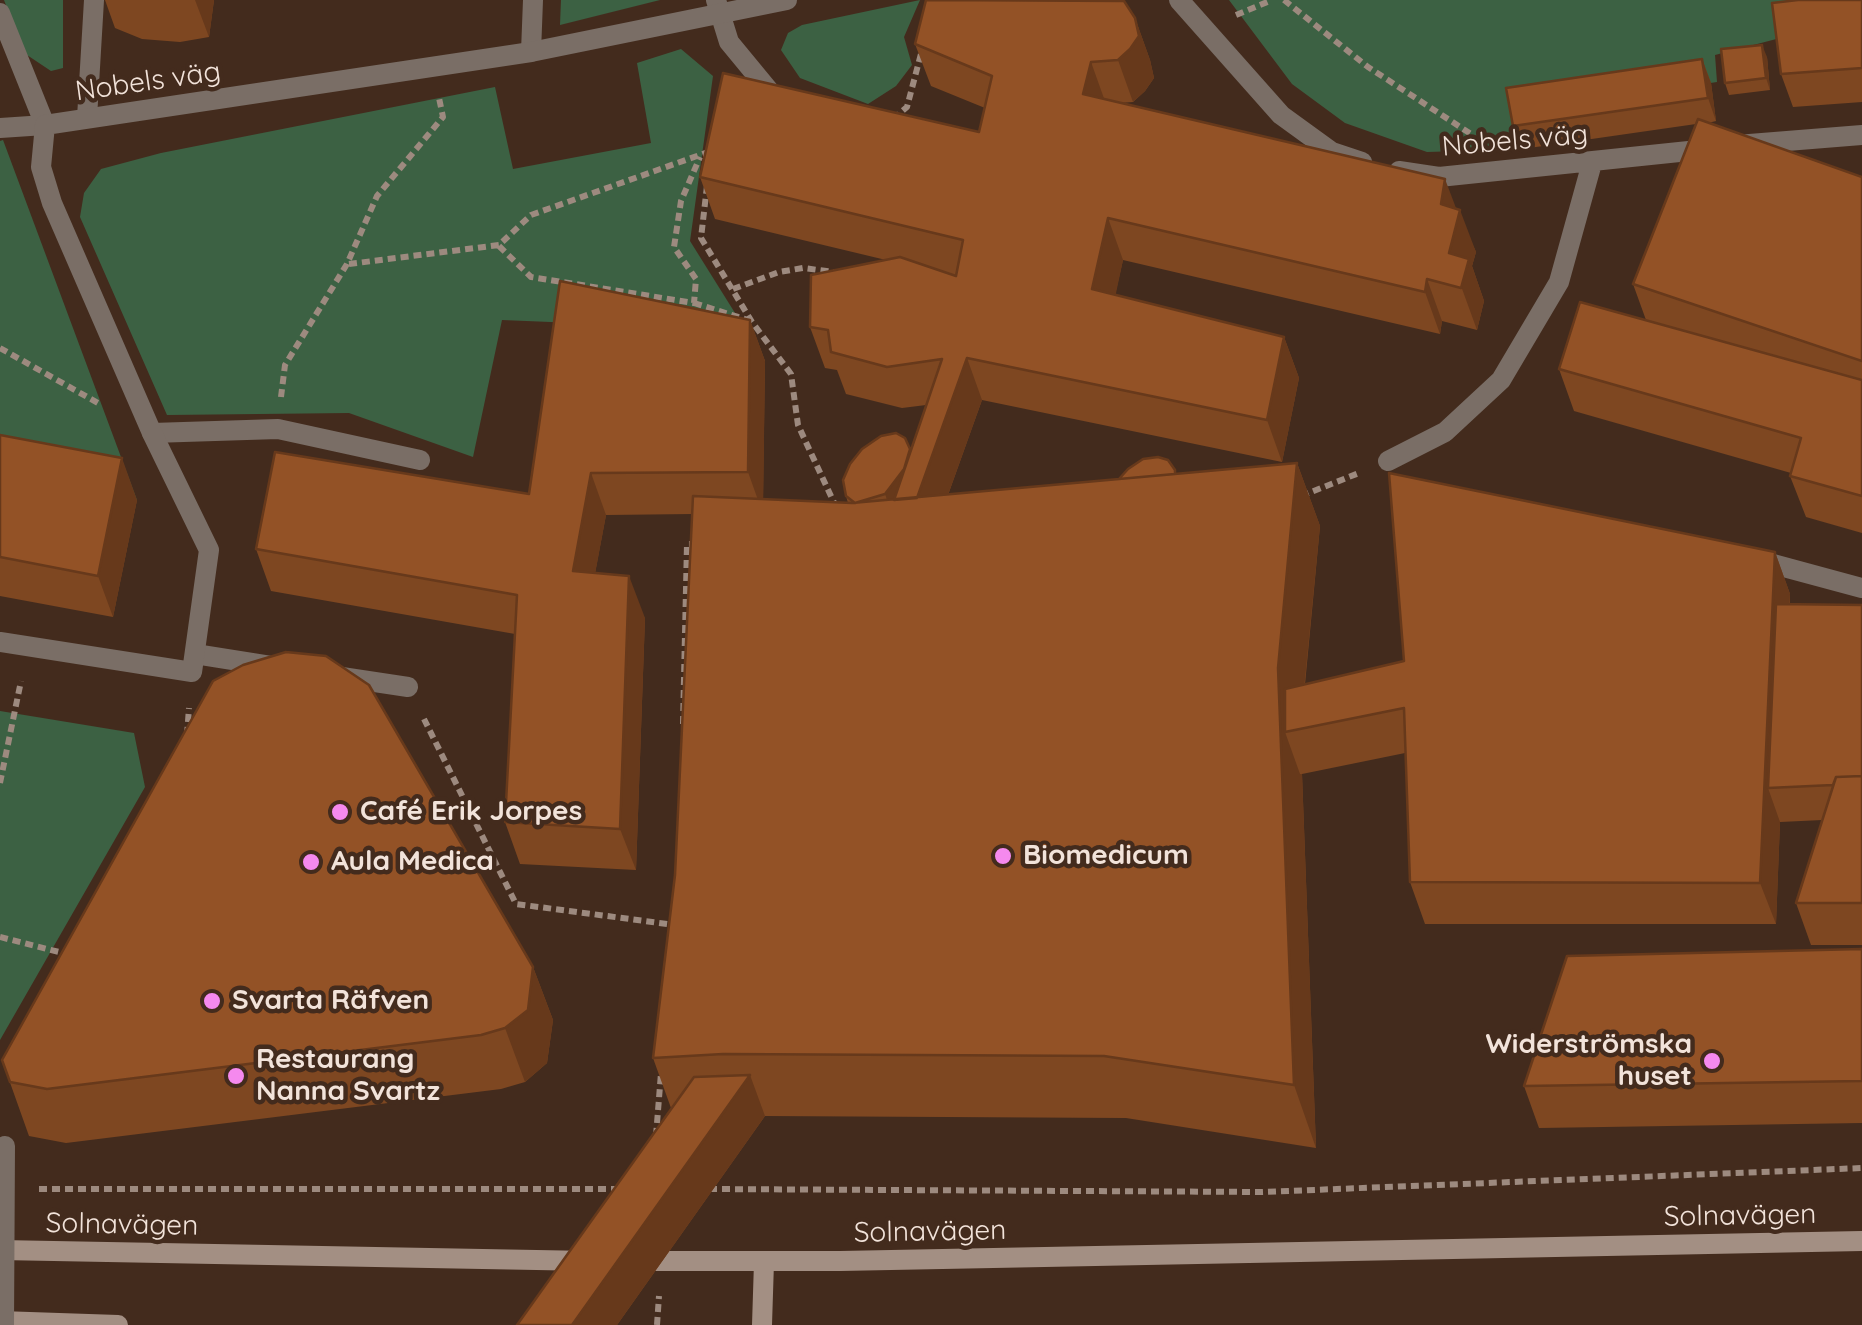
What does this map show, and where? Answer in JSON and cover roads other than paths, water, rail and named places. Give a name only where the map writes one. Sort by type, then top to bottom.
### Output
[{"type":"main road","name":"Solnavägen","points":[[0,1250],[764,1262],[1862,1241]]},
{"type":"main road","points":[[762,1325],[764,1262]]},
{"type":"main road","points":[[2,1323],[118,1325]]},
{"type":"street","points":[[87,118],[94,0]]},
{"type":"street","points":[[531,52],[532,0]]},
{"type":"street","name":"Nobels väg","points":[[193,663],[209,550],[152,433],[52,203],[40,167],[46,125],[531,52],[718,8],[787,0]]},
{"type":"street","name":"Nobels väg","points":[[1179,0],[1282,115],[1332,152],[1384,170],[1439,176],[1592,163],[1778,140],[1862,135]]},
{"type":"street","points":[[718,8],[729,42],[776,99]]},
{"type":"street","points":[[0,13],[46,125],[0,128]]},
{"type":"street","points":[[1388,461],[1445,432],[1500,380],[1560,282],[1592,163]]},
{"type":"street","points":[[152,433],[278,428],[420,460]]},
{"type":"street","points":[[1736,554],[1862,588]]},
{"type":"street","points":[[0,642],[302,671],[408,687]]},
{"type":"street","points":[[2,1323],[5,1146]]},
{"type":"place","name":"Café Erik Jorpes","points":[[340,812]]},
{"type":"place","name":"Biomedicum","points":[[1003,856]]},
{"type":"place","name":"Aula Medica","points":[[311,862]]},
{"type":"place","name":"Svarta Räfven","points":[[212,1001]]},
{"type":"place","name":"Widerströmska huset","points":[[1712,1061]]},
{"type":"place","name":"Restaurang Nanna Svartz","points":[[236,1076]]}]
